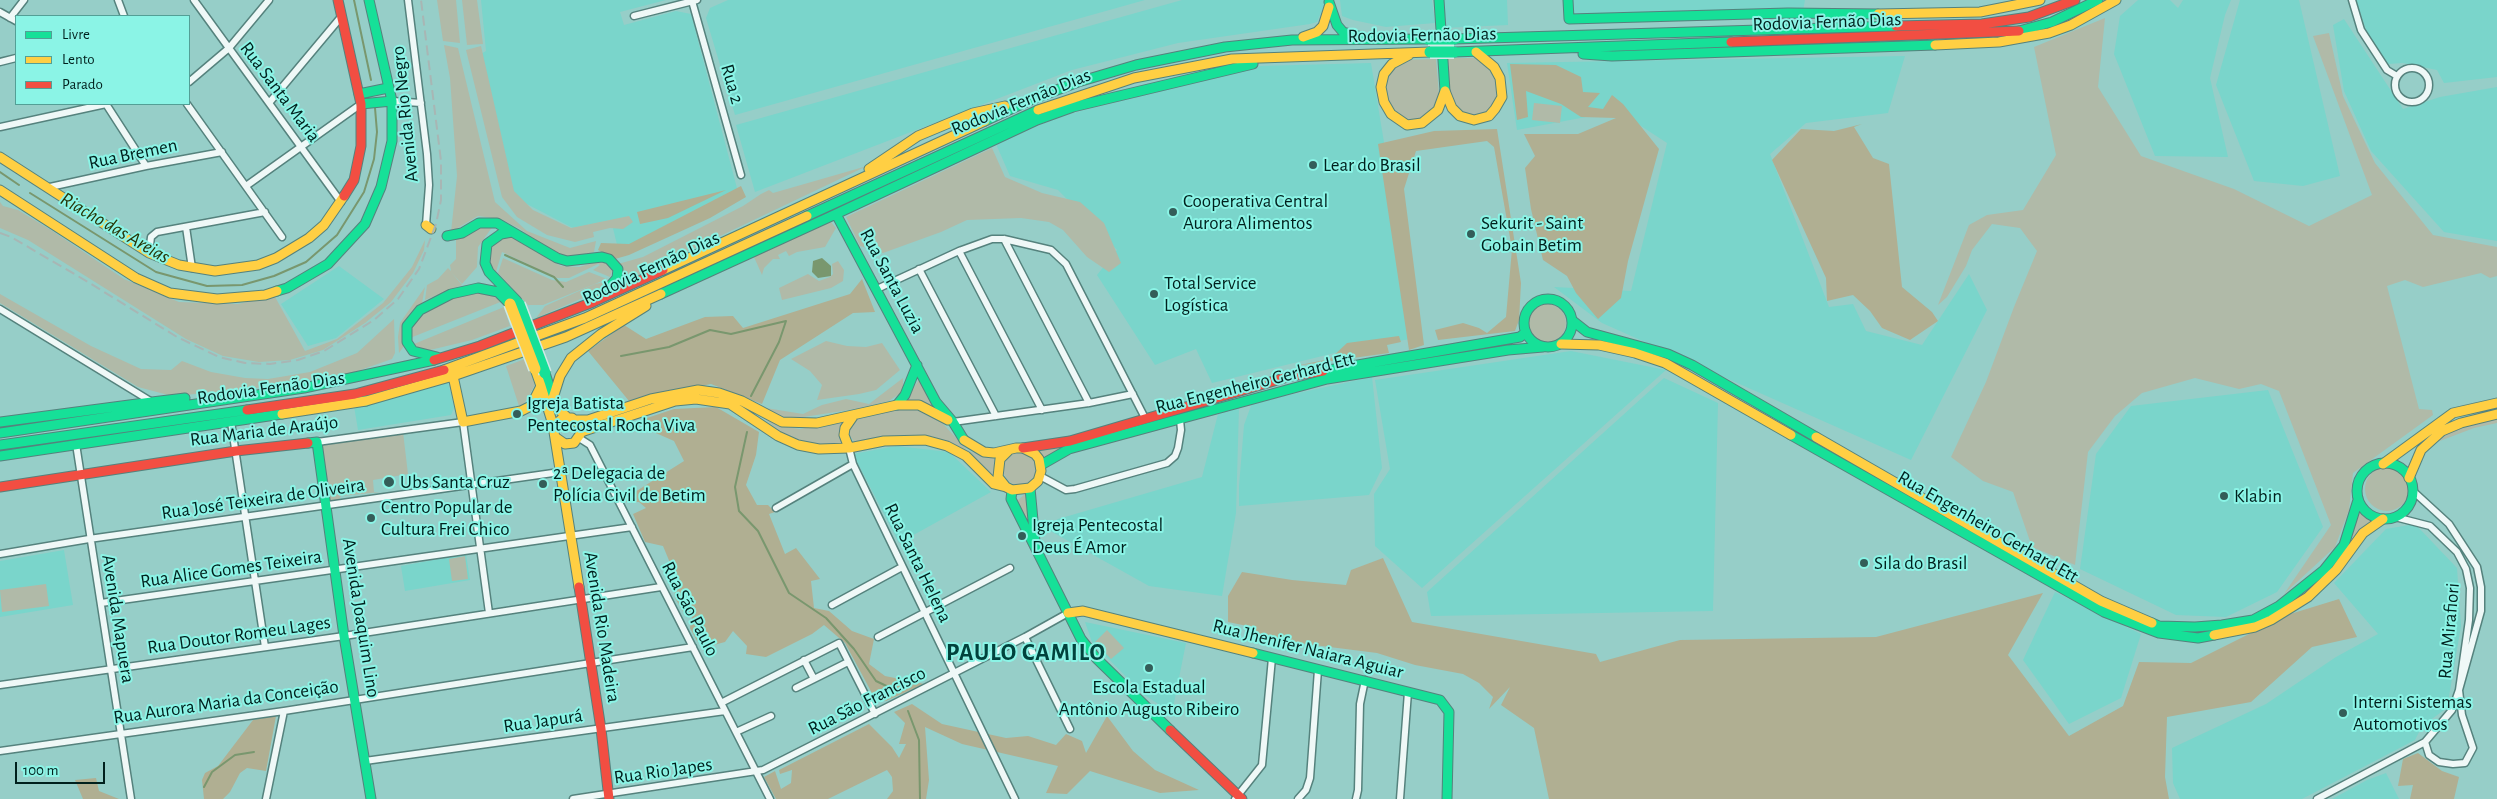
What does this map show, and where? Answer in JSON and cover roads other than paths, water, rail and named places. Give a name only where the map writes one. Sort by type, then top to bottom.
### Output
[{"type":"main road","points":[[0,157],[149,253],[192,268],[215,271],[258,265],[276,258],[309,238],[324,225],[354,180],[361,146],[360,99],[338,0]]},
{"type":"main road","points":[[0,190],[136,278],[170,293],[217,299],[265,296],[288,288],[328,264],[364,224],[382,187],[392,141],[392,101],[369,0]]},
{"type":"main road","points":[[1417,52],[1399,58],[1384,74],[1382,87],[1384,102],[1391,114],[1407,126],[1422,123],[1432,118],[1438,110],[1444,92],[1439,0]]},
{"type":"main road","points":[[1568,0],[1569,19],[1788,13],[1971,12],[2010,8],[2040,0]]},
{"type":"main road","name":"Rodovia Fernão Dias","points":[[0,433],[286,390],[353,378],[444,358],[512,336],[593,302],[1034,99],[1078,82],[1136,65],[1225,47],[1292,40],[1454,39],[1982,24],[2028,17],[2075,0]]},
{"type":"main road","name":"Rodovia Fernão Dias","points":[[0,445],[355,394],[395,385],[455,367],[550,332],[1038,110],[1089,92],[1181,68],[1232,59],[1294,55],[1476,52],[2013,32],[2052,22],[2098,0]]},
{"type":"main road","name":"Rodovia Fernão Dias","points":[[1555,48],[1570,53],[1612,56],[1999,42],[2049,33],[2071,25],[2116,0]]},
{"type":"main road","points":[[1292,40],[1317,32],[1327,16],[1329,1]]},
{"type":"main road","points":[[1329,1],[1333,16],[1343,32],[1372,40]]},
{"type":"main road","points":[[1444,92],[1452,108],[1460,116],[1474,120],[1489,116],[1495,110],[1502,97],[1500,78],[1494,67],[1476,52]]},
{"type":"main road","points":[[0,456],[366,401],[454,376],[566,337],[1037,120],[1073,107],[1234,67],[1294,55]]},
{"type":"main road","points":[[360,99],[388,88]]},
{"type":"main road","points":[[360,99],[392,101]]},
{"type":"main road","name":"Rua Santa Luzia","points":[[836,214],[936,402],[953,422],[966,442],[984,452],[994,453],[1009,450]]},
{"type":"main road","points":[[447,236],[462,233],[479,223],[497,223],[557,258],[567,261],[602,257],[614,262],[618,269],[617,278],[606,292],[593,302]]},
{"type":"main road","points":[[512,232],[501,234],[487,244],[485,263],[489,272],[509,290],[540,371],[557,408],[571,418],[577,438]]},
{"type":"main road","points":[[553,398],[560,376],[571,358],[601,334],[684,284]]},
{"type":"main road","points":[[444,358],[413,351],[408,344],[405,334],[407,326],[420,310],[451,294],[478,288],[498,292],[515,304]]},
{"type":"main road","name":"Rua Engenheiro Gerhard Ett","points":[[1023,448],[1070,441],[1145,418],[1293,381],[1520,337],[1526,332],[1524,317],[1532,304],[1546,299],[1554,299],[1567,307],[1573,322],[1587,332],[1619,339],[1668,354],[1692,365],[2101,601],[2160,626],[2195,627],[2230,624],[2253,620],[2279,606],[2303,589],[2324,570],[2344,545],[2358,500]]},
{"type":"main road","points":[[1560,344],[1570,334],[1573,322]]},
{"type":"main road","points":[[1526,332],[1530,339],[1543,347]]},
{"type":"main road","name":"Rua Engenheiro Gerhard Ett","points":[[1040,471],[1069,449],[1180,420],[1293,381],[1336,378],[1508,350],[1560,344],[1599,345],[1635,353],[1665,363],[2058,588],[2104,612],[2159,633],[2198,638],[2246,629],[2271,620],[2308,597],[2336,570],[2363,534],[2382,519]]},
{"type":"main road","points":[[897,405],[906,395],[917,365]]},
{"type":"main road","name":"Avenida Rio Madeira","points":[[540,371],[541,386],[554,432],[579,600],[601,729],[609,796]]},
{"type":"main road","points":[[454,376],[463,422]]},
{"type":"main road","name":"Rua Maria de Araújo","points":[[463,422],[513,413],[531,406],[541,386]]},
{"type":"main road","points":[[0,422],[152,402],[286,390]]},
{"type":"main road","points":[[953,422],[919,405],[897,405],[817,424],[782,422],[742,401],[719,393],[698,390],[651,399],[588,420],[571,418],[559,420],[554,432],[561,443],[675,401],[696,399],[730,404],[778,436],[798,445],[819,449],[849,448],[884,441],[925,440],[947,446],[966,456],[994,484],[1018,491],[1030,488]]},
{"type":"main road","points":[[256,409],[270,410],[356,400],[366,401]]},
{"type":"main road","points":[[2497,403],[2453,413],[2442,419],[2383,464],[2368,470],[2362,476],[2357,492],[2358,500],[2368,513],[2382,519],[2395,517],[2408,507],[2413,491],[2410,478],[2421,450],[2435,436],[2460,423],[2497,414]]},
{"type":"main road","points":[[849,448],[844,435],[845,428],[854,415]]},
{"type":"main road","points":[[559,467],[561,453],[577,438]]},
{"type":"main road","name":"Rua Maria de Araújo","points":[[0,487],[236,451],[318,442]]},
{"type":"main road","name":"Avenida Joaquim Lino","points":[[318,442],[344,636],[371,799]]},
{"type":"main road","points":[[1035,544],[1030,488],[1040,471],[1035,454],[1023,448],[1009,450],[1000,459],[998,477],[1009,489],[1011,499],[1082,639],[1097,658],[1238,797]]},
{"type":"main road","points":[[2383,464],[2398,467],[2410,478]]},
{"type":"main road","name":"Rua Jhenifer Naiara Aguiar","points":[[1068,613],[1083,612],[1366,680],[1440,700],[1450,712],[1447,799]]},
{"type":"street","points":[[10,18],[24,0]]},
{"type":"street","points":[[118,0],[125,15]]},
{"type":"street","name":"Rua Santa Maria","points":[[194,0],[341,202]]},
{"type":"street","points":[[190,81],[229,48],[269,0]]},
{"type":"street","name":"Avenida Rio Negro","points":[[408,0],[428,177],[428,227]]},
{"type":"street","points":[[2352,0],[2361,30],[2387,70],[2397,76]]},
{"type":"street","points":[[634,16],[695,1]]},
{"type":"street","name":"Rua 2","points":[[695,1],[742,175]]},
{"type":"street","points":[[0,12],[15,20]]},
{"type":"street","points":[[270,103],[341,17]]},
{"type":"street","points":[[0,62],[15,58]]},
{"type":"street","points":[[2410,68],[2424,72],[2430,86],[2428,93],[2422,98],[2408,101],[2396,91],[2397,76],[2410,68]]},
{"type":"street","points":[[246,186],[302,147],[360,99]]},
{"type":"street","points":[[392,101],[421,103]]},
{"type":"street","points":[[0,127],[101,105]]},
{"type":"street","points":[[107,105],[146,166]]},
{"type":"street","points":[[188,105],[282,236]]},
{"type":"street","name":"Rua Bremen","points":[[50,188],[146,166],[222,152]]},
{"type":"street","points":[[149,253],[151,236],[157,232],[265,212]]},
{"type":"street","points":[[186,227],[192,268]]},
{"type":"street","points":[[876,289],[959,250],[992,239],[1004,239],[1051,250],[1066,264],[1145,418]]},
{"type":"street","points":[[1004,239],[1089,403]]},
{"type":"street","points":[[959,250],[1042,410]]},
{"type":"street","points":[[919,269],[996,416]]},
{"type":"street","points":[[0,309],[152,402]]},
{"type":"street","points":[[953,422],[1089,403],[1133,394]]},
{"type":"street","points":[[1040,471],[1066,490],[1167,463],[1175,456],[1178,448],[1181,430],[1180,420]]},
{"type":"street","points":[[232,422],[265,647]]},
{"type":"street","points":[[463,422],[473,484],[489,613]]},
{"type":"street","name":"Rua Maria de Araújo","points":[[318,442],[463,422]]},
{"type":"street","name":"Rua São Paulo","points":[[577,438],[590,445],[660,587],[693,647],[770,799]]},
{"type":"street","name":"Avenida Mapuera","points":[[76,444],[89,539],[132,799]]},
{"type":"street","name":"Rua Santa Helena","points":[[849,448],[853,464],[1015,799]]},
{"type":"street","points":[[776,508],[853,464]]},
{"type":"street","name":"Rua José Teixeira de Oliveira","points":[[0,554],[89,539],[473,484],[559,467]]},
{"type":"street","name":"Rua Mirafiori","points":[[2413,491],[2449,524],[2477,567],[2481,587],[2481,611],[2459,690]]},
{"type":"street","name":"Rua Mirafiori","points":[[2395,517],[2430,526],[2451,546],[2466,569],[2470,588],[2469,620],[2459,690]]},
{"type":"street","name":"Rua Alice Gomes Teixeira","points":[[101,603],[632,527]]},
{"type":"street","points":[[832,605],[902,567]]},
{"type":"street","points":[[878,637],[1010,568]]},
{"type":"street","name":"Rua Doutor Romeu Lages","points":[[0,685],[111,667],[344,636],[660,587]]},
{"type":"street","name":"Rua São Francisco","points":[[757,772],[955,674],[1068,613]]},
{"type":"street","points":[[1025,637],[1070,729]]},
{"type":"street","points":[[721,703],[839,643],[875,714]]},
{"type":"street","name":"Rua Aurora Maria da Conceição","points":[[0,751],[284,710],[693,647]]},
{"type":"street","points":[[1238,797],[1262,765],[1272,658]]},
{"type":"street","points":[[804,660],[814,679]]},
{"type":"street","points":[[796,688],[848,662]]},
{"type":"street","points":[[1298,799],[1306,790],[1310,778],[1318,670]]},
{"type":"street","points":[[1356,799],[1358,790],[1360,704],[1366,680]]},
{"type":"street","points":[[2317,799],[2425,742],[2452,710],[2459,690]]},
{"type":"street","points":[[2425,742],[2429,755],[2439,762],[2465,763],[2473,748],[2462,715],[2459,690]]},
{"type":"street","points":[[1400,799],[1408,692]]},
{"type":"street","points":[[266,799],[284,710]]},
{"type":"street","name":"Rua Japurá","points":[[365,761],[725,711]]},
{"type":"street","points":[[736,732],[771,716]]},
{"type":"street","name":"Rua Rio Japes","points":[[573,799],[609,796],[757,772]]},
{"type":"waterway","name":"Riacho das Areias","points":[[354,0],[371,80]]},
{"type":"waterway","name":"Riacho das Areias","points":[[30,193],[156,272],[207,286],[242,285],[274,276],[306,262],[337,235],[364,192],[374,159],[377,132],[375,108]]},
{"type":"waterway","name":"Riacho das Areias","points":[[0,172],[19,185]]},
{"type":"waterway","points":[[505,255],[554,277],[563,287]]},
{"type":"waterway","points":[[621,356],[669,347],[710,330],[731,334],[786,321],[779,342],[751,396]]},
{"type":"waterway","points":[[747,432],[735,487],[739,511],[758,531],[789,593],[826,618],[854,649],[876,681],[895,690]]},
{"type":"waterway","points":[[908,711],[919,740],[920,799]]},
{"type":"waterway","points":[[204,787],[212,772],[235,755],[254,752]]},
{"type":"railway","points":[[0,233],[11,237],[88,282],[177,337],[219,357],[245,363],[270,364],[298,360],[324,351],[374,320],[398,299],[419,269],[436,224],[441,200],[441,161],[421,0]]},
{"type":"place","name":"Lear do Brasil","points":[[1313,165]]},
{"type":"place","name":"Cooperativa Central Aurora Alimentos","points":[[1173,212]]},
{"type":"place","name":"Sekurit - Saint Gobain Betim","points":[[1471,234]]},
{"type":"place","name":"Total Service Logística","points":[[1154,294]]},
{"type":"place","name":"Igreja Batista Pentecostal Rocha Viva","points":[[517,414]]},
{"type":"place","name":"Ubs Santa Cruz","points":[[389,482]]},
{"type":"place","name":"2ª Delegacia de Polícia Civil de Betim","points":[[543,484]]},
{"type":"place","name":"Klabin","points":[[2224,496]]},
{"type":"place","name":"Centro Popular de Cultura Frei Chico","points":[[371,518]]},
{"type":"place","name":"Igreja Pentecostal Deus É Amor","points":[[1022,536]]},
{"type":"place","name":"Sila do Brasil","points":[[1864,563]]},
{"type":"place","name":"Escola Estadual Antônio Augusto Ribeiro","points":[[1149,668]]},
{"type":"place","name":"Interni Sistemas Automotivos","points":[[2343,713]]},
{"type":"district","name":"PAULO CAMILO","points":[[1026,653]]}]
